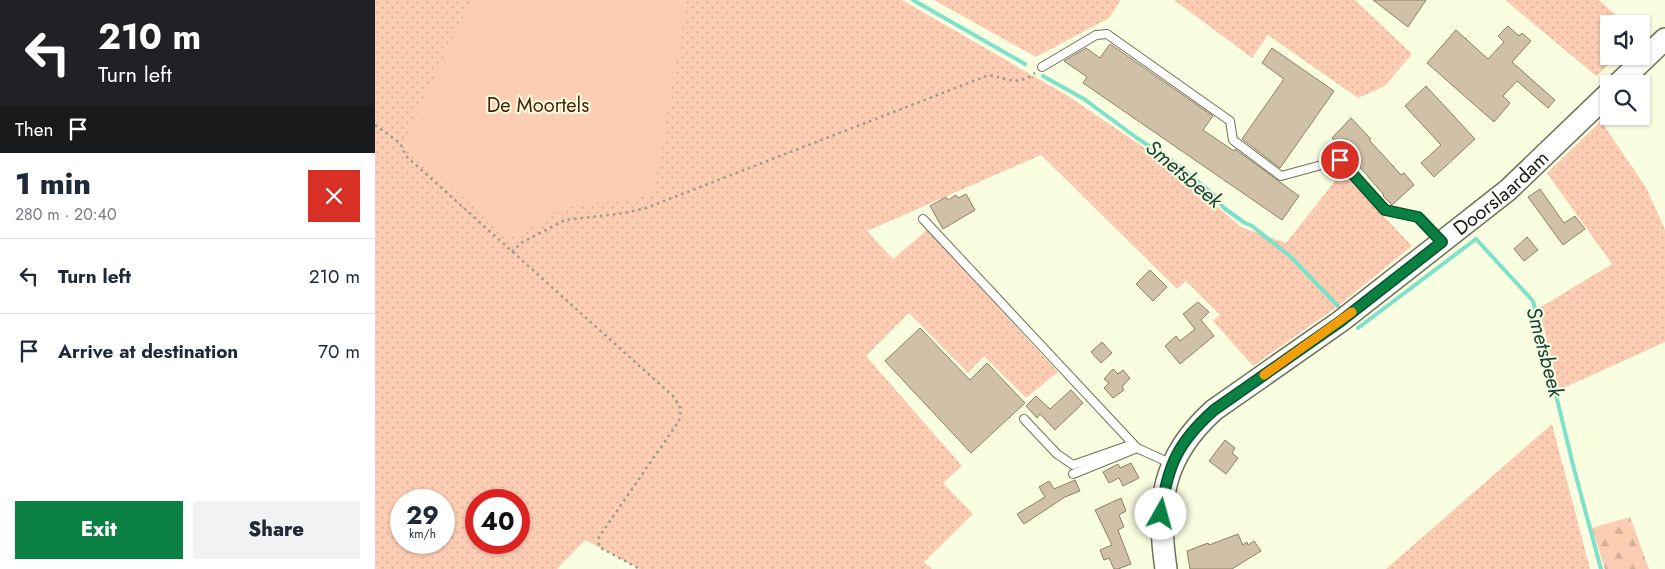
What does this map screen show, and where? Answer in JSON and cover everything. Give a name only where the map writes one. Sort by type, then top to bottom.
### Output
[{"type":"street","points":[[1628,75],[1665,39]]},
{"type":"street","name":"Doorslaardam","points":[[1166,569],[1161,514],[1164,493],[1172,464],[1186,440],[1199,424],[1214,410],[1341,321],[1507,190],[1600,102]]},
{"type":"lane","points":[[1043,66],[1096,35],[1107,34],[1230,120],[1233,140],[1281,176],[1340,160],[1385,210],[1418,217],[1442,242]]},
{"type":"lane","points":[[923,219],[1135,446],[1172,464]]},
{"type":"lane","points":[[1025,419],[1057,454],[1073,465],[1135,446]]},
{"type":"lane","points":[[1073,474],[1135,446]]},
{"type":"path","points":[[512,252],[521,243],[565,220],[625,213],[646,208],[989,74],[1017,82],[1029,78],[1043,66]]},
{"type":"path","points":[[375,125],[400,143],[406,156],[675,397],[681,409],[679,421],[599,537],[599,547],[639,569]]},
{"type":"green space","points":[[375,0],[902,0],[1068,96],[1189,178],[1212,202],[1241,227],[1286,243],[1342,172],[1412,246],[1338,306],[1253,366],[1213,321],[1220,315],[1186,281],[1177,289],[1041,155],[867,231],[893,259],[927,230],[1058,372],[1026,398],[984,356],[968,373],[909,313],[866,356],[962,466],[943,483],[973,514],[924,562],[932,569],[640,569],[585,540],[557,569],[375,569]]},
{"type":"green space","name":"De Moortels","points":[[471,0],[687,0],[653,195],[565,208],[509,239],[403,143]]},
{"type":"green space","points":[[934,0],[1121,0],[1109,18],[1036,57]]},
{"type":"green space","points":[[1174,0],[1356,0],[1412,54],[1385,86],[1358,98],[1268,35],[1252,58]]},
{"type":"green space","points":[[1505,0],[1599,0],[1616,15],[1600,15],[1600,65],[1608,65],[1596,76]]},
{"type":"green space","points":[[1600,122],[1600,125],[1604,125],[1647,189],[1665,230],[1665,342],[1559,390],[1539,308],[1612,264],[1547,173]]},
{"type":"green space","points":[[1552,424],[1590,569],[1386,569]]},
{"type":"green space","points":[[1630,517],[1649,569],[1605,569],[1592,528]]},
{"type":"building","points":[[1373,0],[1426,0],[1408,27]]},
{"type":"building","points":[[1508,26],[1519,36],[1522,33],[1531,41],[1512,62],[1555,100],[1548,108],[1517,81],[1503,96],[1510,103],[1494,122],[1427,63],[1456,30],[1488,59],[1504,42],[1498,36]]},
{"type":"building","points":[[1110,44],[1213,116],[1203,130],[1234,151],[1235,149],[1299,196],[1282,220],[1083,83],[1087,77],[1064,61],[1086,48],[1100,58]]},
{"type":"building","points":[[1272,48],[1334,91],[1280,168],[1242,139],[1284,79],[1262,63]]},
{"type":"building","points":[[1426,86],[1475,139],[1434,177],[1421,163],[1441,145],[1405,106]]},
{"type":"building","points":[[1351,118],[1401,175],[1404,173],[1414,185],[1392,205],[1352,158],[1332,138]]},
{"type":"building","points":[[1540,189],[1564,223],[1575,216],[1585,229],[1563,245],[1528,197]]},
{"type":"building","points":[[966,194],[975,210],[943,229],[930,206],[946,197],[948,200],[956,195],[958,198]]},
{"type":"building","points":[[1527,237],[1538,250],[1524,261],[1514,249]]},
{"type":"building","points":[[1150,270],[1167,287],[1153,301],[1136,284]]},
{"type":"building","points":[[1198,302],[1209,312],[1201,320],[1214,336],[1180,364],[1165,346],[1176,336],[1180,341],[1195,329],[1183,314]]},
{"type":"building","points":[[920,328],[970,380],[987,363],[1025,403],[971,453],[885,361]]},
{"type":"building","points":[[1102,342],[1112,353],[1101,363],[1091,352]]},
{"type":"building","points":[[1113,369],[1118,374],[1123,370],[1130,378],[1122,387],[1124,390],[1113,398],[1104,388],[1109,383],[1104,379]]},
{"type":"building","points":[[1071,390],[1083,403],[1055,430],[1040,414],[1037,418],[1026,406],[1036,396],[1050,409]]},
{"type":"building","points":[[1225,440],[1235,448],[1232,453],[1238,458],[1226,474],[1209,461]]},
{"type":"building","points":[[1131,463],[1139,478],[1123,486],[1119,478],[1109,483],[1103,472],[1118,464],[1120,468]]},
{"type":"building","points":[[1075,480],[1080,491],[1065,497],[1024,524],[1017,514],[1045,497],[1039,487],[1049,481],[1054,489]]},
{"type":"building","points":[[1121,498],[1126,511],[1119,515],[1124,527],[1118,530],[1131,564],[1114,569],[1109,558],[1104,560],[1100,550],[1112,545],[1095,510]]},
{"type":"building","points":[[1238,534],[1243,545],[1247,542],[1248,545],[1254,541],[1261,551],[1232,569],[1190,569],[1187,551]]},
{"type":"waterway","name":"Smetsbeek","points":[[913,0],[1025,64]]},
{"type":"waterway","name":"Smetsbeek","points":[[1043,76],[1084,99],[1178,165],[1214,195],[1224,208],[1252,226],[1291,257],[1338,306]]},
{"type":"waterway","name":"Smetsbeek","points":[[1358,328],[1476,239],[1533,301],[1574,469],[1601,569]]},
{"type":"slow traffic","points":[[1264,375],[1352,312]]},
{"type":"route","points":[[1161,514],[1164,493],[1172,464],[1186,440],[1199,424],[1214,410],[1341,321],[1442,242],[1418,217],[1385,210],[1340,160]]}]
